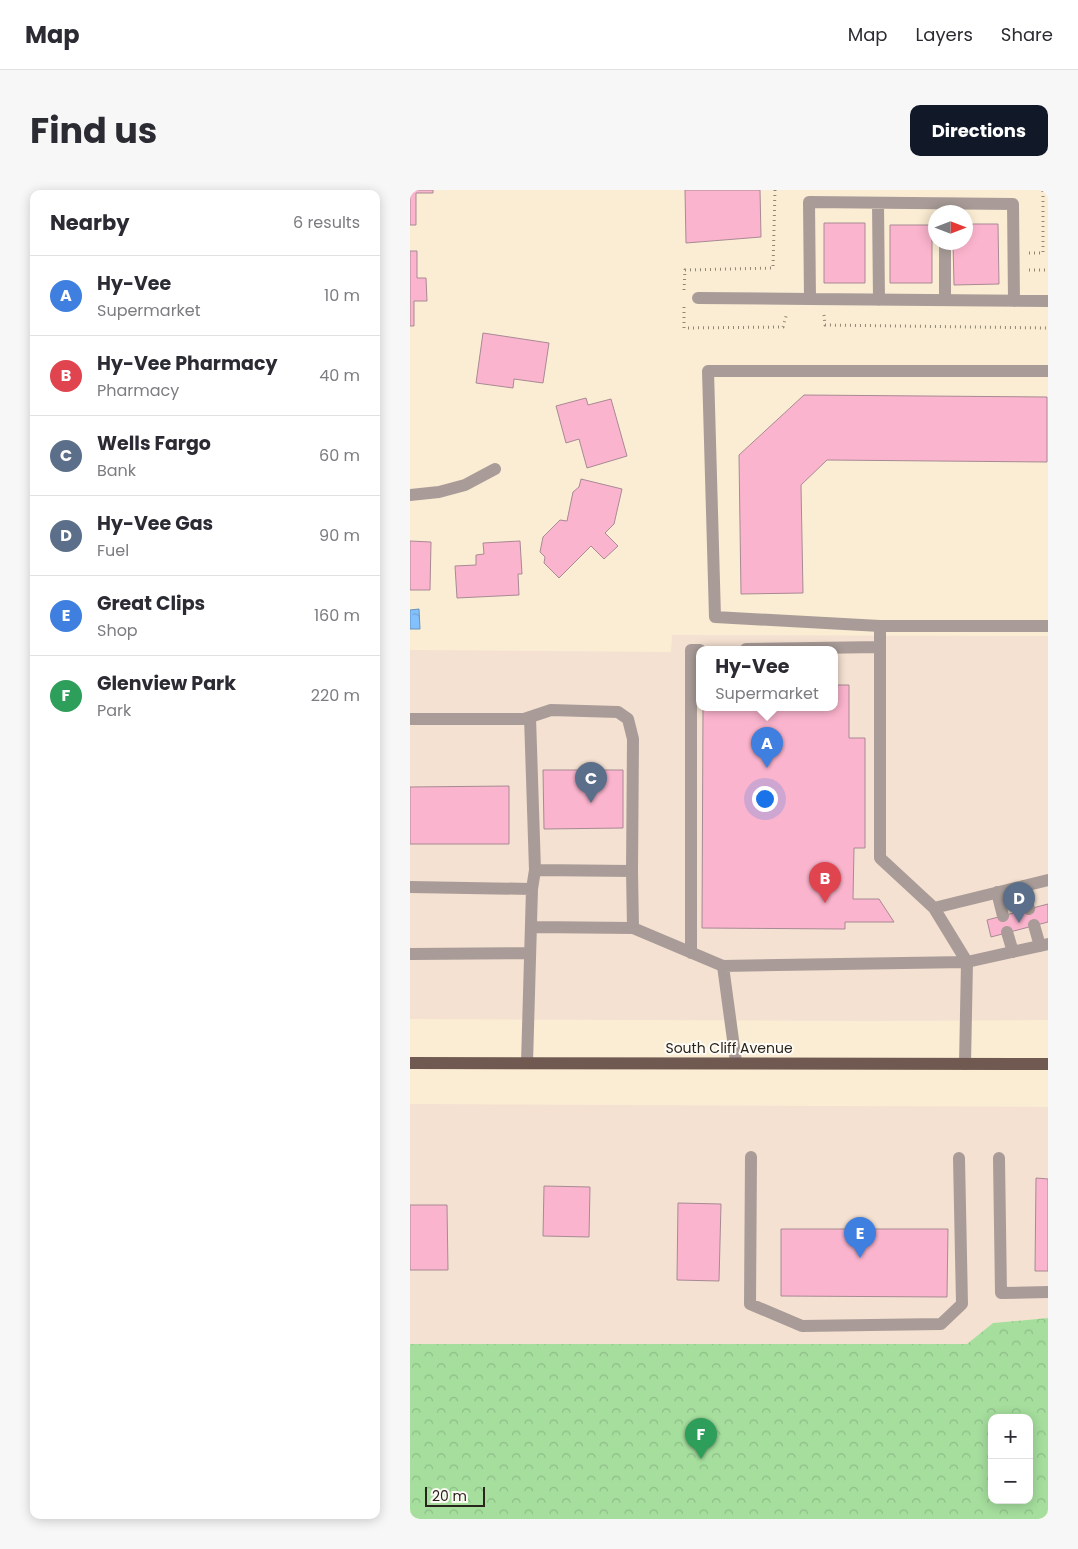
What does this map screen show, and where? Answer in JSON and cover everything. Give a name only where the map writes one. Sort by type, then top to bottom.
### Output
[{"type":"main road","name":"South Cliff Avenue","points":[[410,1062],[1048,1064]]},
{"type":"street","points":[[810,299],[809,202],[878,203],[928,207]]},
{"type":"street","points":[[878,203],[879,300]]},
{"type":"street","points":[[973,206],[1013,204],[1014,301]]},
{"type":"street","points":[[945,250],[945,300]]},
{"type":"street","points":[[698,298],[1048,301]]},
{"type":"street","points":[[1048,371],[708,371],[715,617],[880,626],[1048,626]]},
{"type":"street","points":[[410,495],[439,492],[465,485],[495,469]]},
{"type":"street","points":[[880,626],[880,858],[934,908],[967,962],[965,1064]]},
{"type":"street","points":[[838,648],[880,647]]},
{"type":"street","points":[[691,953],[691,650],[696,650]]},
{"type":"street","points":[[410,719],[524,719],[551,710],[618,712],[628,720],[633,739],[633,928]]},
{"type":"street","points":[[528,1063],[534,870],[530,717]]},
{"type":"street","points":[[534,870],[632,871]]},
{"type":"street","points":[[934,908],[1048,880]]},
{"type":"street","points":[[1023,886],[1029,909]]},
{"type":"street","points":[[410,887],[532,889]]},
{"type":"street","points":[[997,892],[1003,916]]},
{"type":"street","points":[[531,927],[633,928],[723,966],[967,962],[1044,945],[1034,925]]},
{"type":"street","points":[[1008,932],[1014,952]]},
{"type":"street","points":[[410,954],[530,953]]},
{"type":"street","points":[[723,966],[736,1062]]},
{"type":"street","points":[[751,1157],[750,1304],[802,1326],[941,1324],[962,1304],[959,1158]]},
{"type":"street","points":[[999,1158],[1001,1294],[1048,1292]]},
{"type":"path","points":[[1022,254],[1043,253],[1043,190]]},
{"type":"path","points":[[1022,270],[1048,270]]},
{"type":"shaded area","points":[[672,635],[1048,636],[1048,1020],[410,1019],[410,650],[671,652]]},
{"type":"shaded area","points":[[410,1104],[1048,1107],[1048,1318],[993,1323],[967,1344],[410,1344]]},
{"type":"green space","points":[[1048,1318],[1048,1519],[410,1519],[410,1344],[967,1344],[993,1323]]},
{"type":"water","points":[[419,609],[420,629],[410,629],[410,610]]},
{"type":"building","points":[[410,190],[433,190],[433,193],[416,193],[416,225],[410,225]]},
{"type":"building","points":[[685,190],[760,190],[761,237],[686,243]]},
{"type":"building","points":[[824,223],[865,223],[865,283],[824,283]]},
{"type":"building","points":[[973,224],[998,224],[999,284],[954,285],[953,250],[973,250]]},
{"type":"building","points":[[890,225],[928,225],[928,250],[932,250],[932,283],[890,283]]},
{"type":"building","points":[[410,251],[417,251],[417,278],[426,278],[427,301],[414,301],[414,326],[410,326]]},
{"type":"building","points":[[483,333],[549,343],[543,383],[514,379],[513,388],[476,383]]},
{"type":"building","points":[[804,395],[1047,397],[1047,462],[827,460],[801,485],[803,593],[741,594],[739,455]]},
{"type":"building","points":[[586,398],[588,405],[611,399],[627,456],[587,468],[579,439],[566,443],[556,406]]},
{"type":"building","points":[[581,479],[622,489],[614,524],[605,533],[618,546],[604,559],[591,546],[559,578],[544,563],[545,557],[540,552],[543,537],[560,520],[567,521],[573,492],[579,487]]},
{"type":"building","points":[[410,541],[431,542],[430,590],[410,590]]},
{"type":"building","points":[[520,541],[522,574],[518,574],[519,595],[457,598],[455,566],[476,565],[476,555],[484,554],[483,543]]},
{"type":"building","points":[[838,685],[849,685],[849,738],[865,738],[865,848],[854,848],[853,899],[879,899],[894,922],[845,922],[845,929],[702,928],[703,711],[838,711]]},
{"type":"building","points":[[543,770],[623,770],[623,828],[544,829]]},
{"type":"building","points":[[509,786],[509,844],[410,844],[410,787]]},
{"type":"building","points":[[1048,904],[1048,922],[991,937],[987,920]]},
{"type":"building","points":[[1036,1178],[1048,1179],[1048,1271],[1035,1271]]},
{"type":"building","points":[[544,1186],[590,1187],[589,1237],[543,1236]]},
{"type":"building","points":[[678,1203],[721,1204],[719,1281],[677,1280]]},
{"type":"building","points":[[410,1205],[447,1205],[448,1270],[410,1270]]},
{"type":"building","points":[[781,1229],[948,1229],[947,1297],[781,1296]]},
{"type":"place","name":"Hy-Vee","points":[[767,768]]},
{"type":"place","name":"Wells Fargo","points":[[591,803]]},
{"type":"place","name":"Hy-Vee Pharmacy","points":[[825,903]]},
{"type":"place","name":"Hy-Vee Gas","points":[[1019,923]]},
{"type":"place","name":"Great Clips","points":[[860,1258]]},
{"type":"place","name":"Glenview Park","points":[[701,1459]]}]
